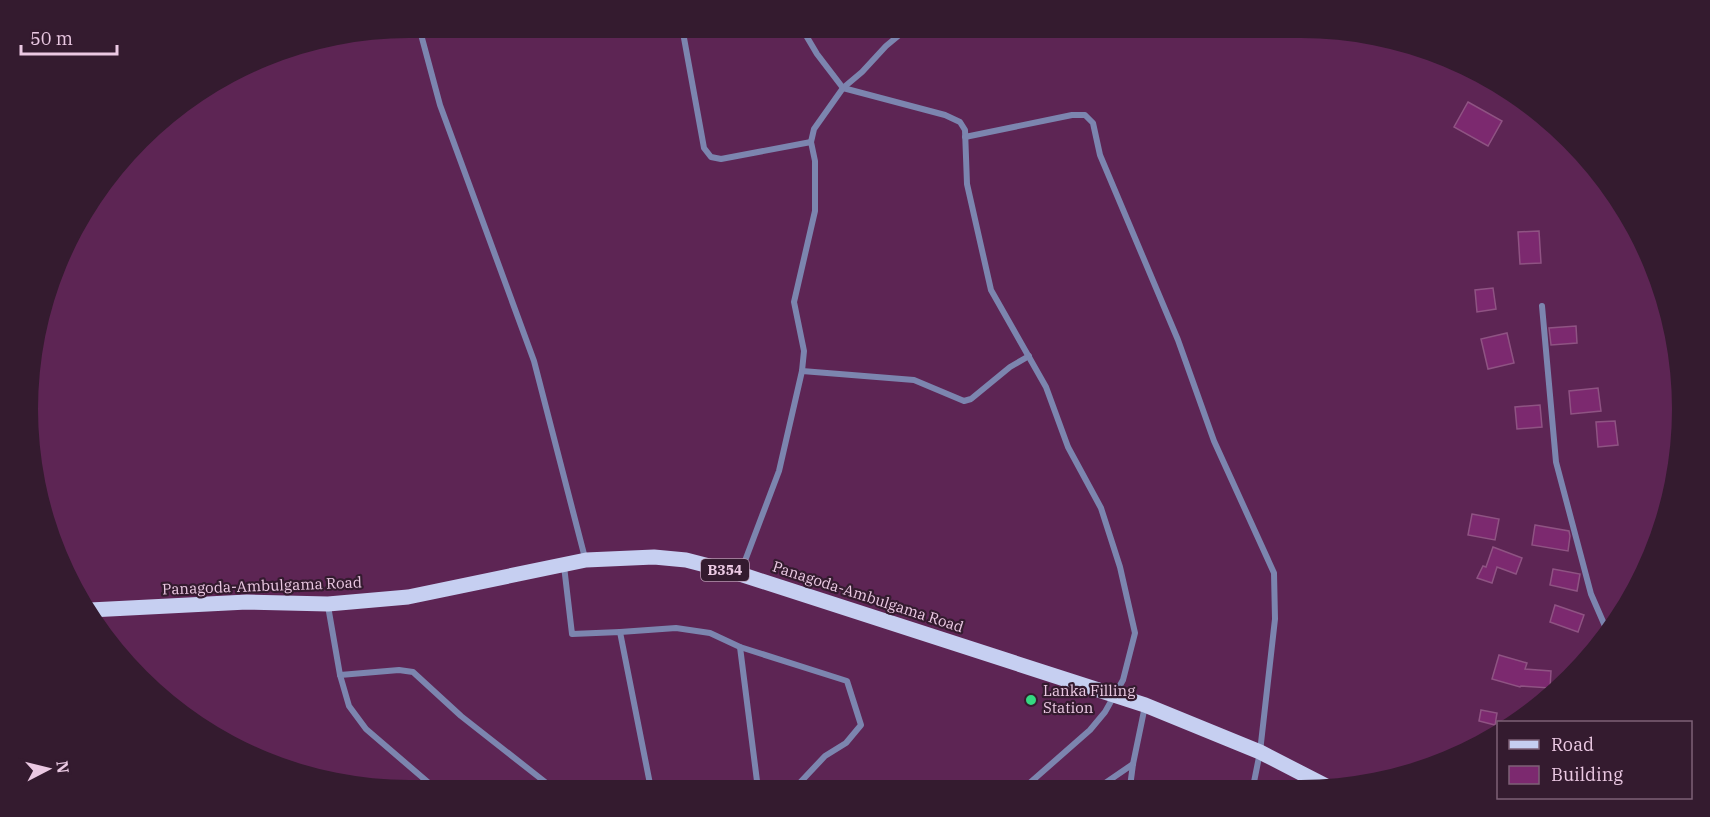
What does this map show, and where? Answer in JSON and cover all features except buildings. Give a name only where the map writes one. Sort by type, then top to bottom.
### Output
[{"type":"main road","name":"Panagoda-Ambulgama Road","points":[[97,610],[248,602],[328,604],[408,597],[586,561],[654,557],[686,560],[740,574],[1145,705],[1260,752],[1313,780]]},
{"type":"street","points":[[422,38],[440,105],[534,362],[586,561]]},
{"type":"street","points":[[684,38],[704,148],[711,157],[721,159],[811,142]]},
{"type":"street","points":[[808,38],[843,88],[945,115],[960,122],[965,130],[967,184],[991,290],[1046,387],[1068,447],[1101,508],[1120,567],[1135,633],[1123,680],[1105,712],[1090,730],[1033,780]]},
{"type":"street","points":[[740,574],[779,471],[802,371],[804,351],[794,302],[815,212],[815,161],[811,142],[814,129],[843,88],[896,38]]},
{"type":"street","points":[[964,137],[1072,115],[1085,115],[1093,123],[1100,155],[1178,340],[1214,441],[1274,573],[1275,619],[1260,752],[1254,780]]},
{"type":"street","points":[[1542,306],[1556,462],[1592,594],[1604,623]]},
{"type":"street","points":[[802,371],[914,380],[964,401],[972,399],[1010,367],[1029,356]]},
{"type":"street","points":[[564,565],[572,634],[676,628],[710,633],[740,647],[847,681],[861,725],[846,743],[825,756],[802,780]]},
{"type":"street","points":[[328,604],[340,675],[350,706],[366,729],[425,780]]},
{"type":"street","points":[[620,632],[648,780]]},
{"type":"street","points":[[740,647],[757,780]]},
{"type":"street","points":[[340,675],[399,670],[413,672],[461,716],[543,780]]},
{"type":"street","points":[[1131,780],[1145,705]]},
{"type":"street","points":[[1110,780],[1133,764]]},
{"type":"place","name":"Lanka Filling Station","points":[[1031,700]]}]
